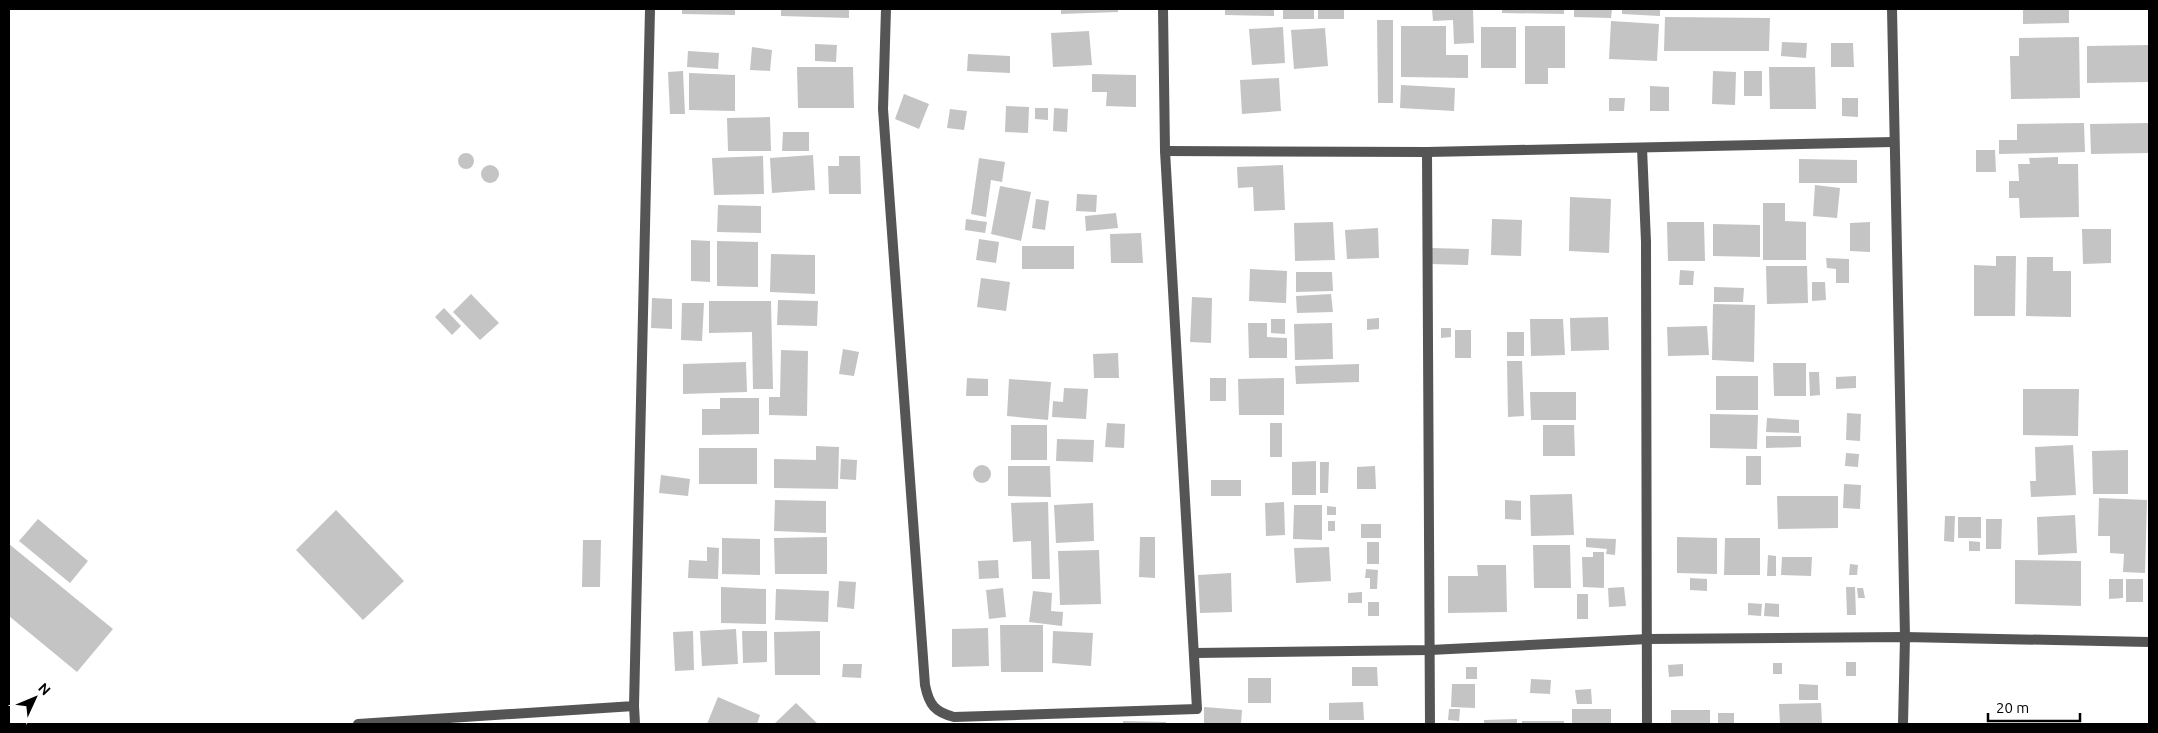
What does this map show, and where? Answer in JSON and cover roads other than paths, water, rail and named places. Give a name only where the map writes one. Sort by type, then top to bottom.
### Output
[{"type":"street","points":[[635,724],[650,9]]},
{"type":"street","points":[[886,9],[883,109],[925,685],[932,706],[942,714],[954,717],[1197,709],[1165,151],[1163,9]]},
{"type":"street","points":[[1892,9],[1893,142],[1905,637],[1903,724]]},
{"type":"street","points":[[1165,151],[1427,152],[1893,142]]},
{"type":"street","points":[[1642,148],[1646,242],[1647,724]]},
{"type":"street","points":[[1427,152],[1430,724]]},
{"type":"street","points":[[1195,653],[1430,650],[1648,639],[1905,637],[2149,642]]},
{"type":"street","points":[[358,724],[634,706]]}]
